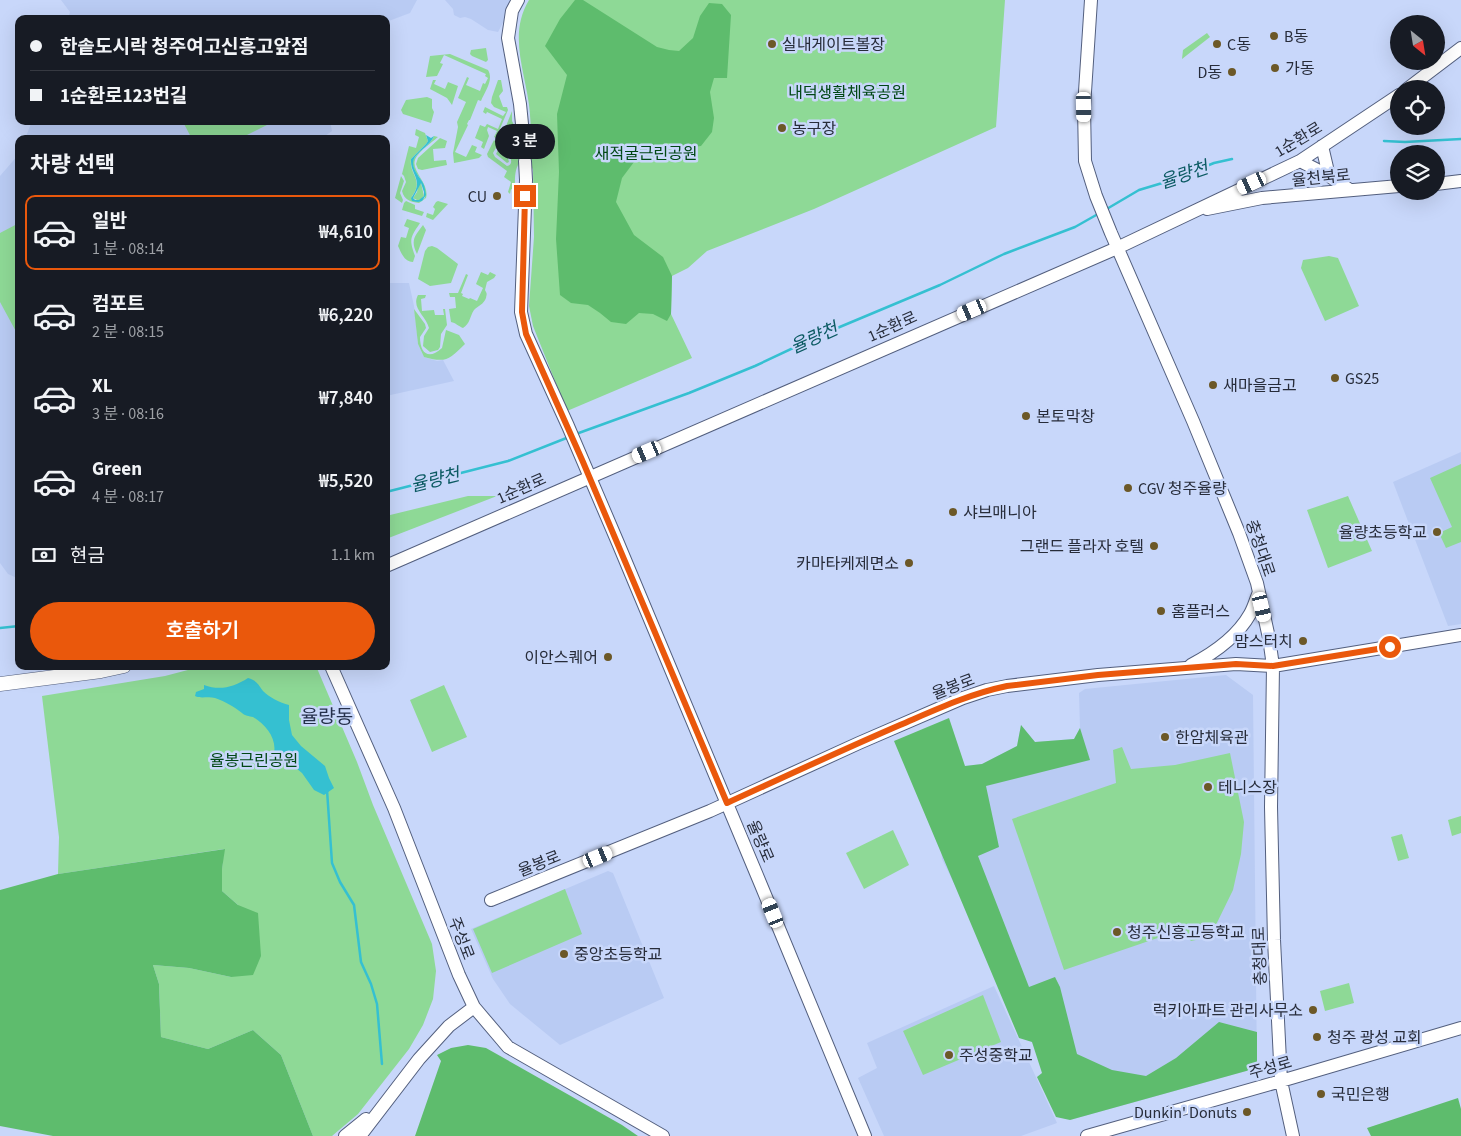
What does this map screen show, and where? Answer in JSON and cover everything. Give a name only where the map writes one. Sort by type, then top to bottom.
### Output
[{"type":"main road","points":[[0,684],[106,670]]},
{"type":"street","points":[[518,0],[512,11],[508,38],[520,104],[523,134]]},
{"type":"street","name":"충청대로","points":[[1091,0],[1084,107],[1085,161],[1097,199],[1117,248],[1219,481],[1239,532],[1259,592],[1269,638],[1273,666],[1272,808],[1274,940],[1281,1081],[1293,1136]]},
{"type":"street","points":[[1419,80],[1461,48]]},
{"type":"street","name":"1순환로","points":[[390,564],[1117,248],[1187,213],[1300,161],[1390,101]]},
{"type":"street","points":[[1322,146],[1330,176]]},
{"type":"street","name":"율량로","points":[[525,161],[522,312],[526,334],[568,426],[865,1136]]},
{"type":"street","points":[[1300,161],[1330,176],[1350,190]]},
{"type":"street","points":[[1445,183],[1461,181]]},
{"type":"street","name":"율천북로","points":[[1187,213],[1262,198],[1390,187]]},
{"type":"street","points":[[1186,668],[1205,658],[1239,630],[1251,613],[1259,592]]},
{"type":"street","name":"율봉로","points":[[491,900],[727,803],[868,739],[963,698],[987,690],[1080,677],[1186,668],[1236,664],[1273,666],[1461,636]]},
{"type":"street","name":"주성로","points":[[333,670],[394,808],[459,975],[474,1008],[508,1047],[663,1136]]},
{"type":"street","points":[[360,1136],[419,1059],[449,1026],[474,1008]]},
{"type":"street","name":"주성로","points":[[1087,1136],[1461,1028]]},
{"type":"street","points":[[345,1136],[387,1101]]},
{"type":"street","points":[[857,1136],[858,1120]]},
{"type":"shaded area","points":[[61,0],[417,0],[410,13],[390,20],[390,15],[69,15],[70,12]]},
{"type":"shaded area","points":[[445,0],[515,0],[498,32],[488,30],[471,19],[460,18],[454,15],[453,9]]},
{"type":"shaded area","points":[[575,0],[583,0],[657,47],[679,51],[693,38],[700,16],[709,3],[722,4],[731,15],[727,78],[714,78],[710,92],[714,118],[712,132],[701,146],[686,148],[668,143],[654,146],[637,158],[622,178],[616,202],[634,235],[663,257],[672,276],[671,314],[667,321],[653,314],[639,313],[626,324],[611,322],[588,305],[571,303],[560,295],[556,239],[559,172],[557,114],[567,75],[545,46],[560,19]]},
{"type":"shaded area","points":[[30,125],[331,125],[332,131],[326,135],[27,135]]},
{"type":"shaded area","points":[[426,135],[431,138],[434,136],[413,160],[415,171],[424,184],[426,195],[422,201],[412,201],[411,198],[415,192],[417,182],[411,165],[411,159],[428,141]],"holes":[[[421,183],[424,196],[419,200],[413,198]]]},
{"type":"shaded area","points":[[15,159],[15,577],[8,574],[0,563],[0,176]]},
{"type":"shaded area","points":[[390,283],[409,283],[414,306],[418,344],[424,357],[437,361],[443,360],[454,381],[390,395]]},
{"type":"shaded area","name":"율량초등학교","points":[[1461,452],[1461,624],[1448,626],[1393,482]]},
{"type":"shaded area","name":"청주신흥고등학교","points":[[1226,675],[1253,695],[1257,1068],[1070,1120],[942,859],[941,850],[965,766],[982,764],[1017,746],[1021,725],[1035,742],[1074,739],[1080,728],[1079,693],[1085,689]]},
{"type":"shaded area","points":[[248,678],[255,681],[271,698],[289,705],[292,735],[301,746],[325,766],[334,788],[324,795],[314,790],[302,773],[283,762],[274,753],[272,737],[266,728],[253,717],[244,715],[232,706],[212,697],[195,696],[196,692],[204,689],[204,685],[221,688],[237,684]]},
{"type":"shaded area","points":[[949,718],[965,766],[982,764],[1017,746],[1021,725],[1035,742],[1074,739],[1080,728],[1090,760],[986,786],[999,847],[978,856],[1029,987],[1055,977],[1060,987],[1077,1054],[1112,1070],[1146,1076],[1176,1058],[1219,1022],[1257,1032],[1257,1068],[1070,1120],[1056,1117],[1037,1077],[1042,1073],[1032,1042],[1019,1038],[894,741]]},
{"type":"shaded area","points":[[225,849],[222,869],[222,891],[238,905],[258,913],[261,956],[253,975],[231,977],[189,968],[153,965],[159,984],[161,1037],[208,1049],[253,1030],[281,1055],[313,1136],[53,1136],[0,1126],[0,890],[58,874]]},
{"type":"shaded area","name":"중앙초등학교","points":[[608,871],[613,873],[664,998],[560,1045],[510,1004],[493,979],[471,929]]},
{"type":"shaded area","name":"주성중학교","points":[[994,986],[1057,1123],[1021,1136],[884,1136],[858,1078],[877,1068],[867,1043]]},
{"type":"shaded area","points":[[468,1045],[486,1048],[622,1125],[638,1136],[415,1136],[441,1061],[437,1055],[451,1048]]},
{"type":"shaded area","points":[[1458,1098],[1461,1109],[1461,1136],[1371,1136],[1367,1128]]},
{"type":"green space","name":"새적굴근린공원","points":[[529,0],[1005,0],[996,127],[814,209],[707,251],[688,268],[672,276],[671,314],[692,358],[567,411],[533,326],[529,306],[534,237],[533,170],[530,163],[521,161],[515,173],[515,191],[511,189],[510,194],[508,192],[511,182],[504,177],[507,171],[488,157],[487,154],[494,140],[498,144],[493,153],[495,157],[507,166],[511,164],[509,150],[513,149],[513,146],[506,150],[509,162],[507,163],[496,154],[501,144],[499,139],[503,133],[506,134],[509,128],[506,126],[512,111],[512,121],[518,133],[529,133],[530,131],[528,99],[520,56],[519,28]]},
{"type":"green space","points":[[1207,33],[1210,37],[1182,59],[1183,50]]},
{"type":"green space","points":[[486,48],[488,60],[486,62],[470,54],[471,50]]},
{"type":"green space","points":[[450,54],[488,70],[490,74],[487,89],[481,101],[478,100],[455,152],[466,157],[472,145],[477,147],[475,152],[482,155],[479,158],[454,163],[453,153],[458,127],[457,122],[466,102],[458,98],[467,77],[469,78],[466,85],[480,91],[483,83],[485,84],[488,78],[485,76],[486,74],[444,55],[440,63],[443,64],[437,76],[426,77],[430,56]]},
{"type":"green space","points":[[433,80],[436,80],[434,84],[445,89],[448,82],[458,86],[452,105],[447,98],[430,89]]},
{"type":"green space","points":[[498,80],[501,80],[503,91],[499,96],[503,107],[507,107],[508,110],[496,138],[494,137],[497,131],[488,127],[489,136],[484,149],[481,147],[483,142],[475,138],[480,125],[485,127],[487,124],[498,129],[502,119],[483,112],[485,107],[503,116],[506,112],[494,107],[491,103]]},
{"type":"green space","points":[[427,97],[432,99],[434,112],[431,123],[403,114],[401,110],[406,100]]},
{"type":"green space","points":[[185,125],[267,125],[247,135],[190,135]]},
{"type":"green space","points":[[416,129],[425,133],[428,141],[411,159],[417,186],[411,198],[418,202],[425,198],[423,184],[413,167],[413,160],[434,136],[438,137],[415,160],[414,164],[423,183],[427,193],[426,198],[419,203],[408,200],[404,197],[402,191],[406,182],[402,174],[409,146],[416,148],[419,137],[415,135]]},
{"type":"green space","points":[[440,138],[447,141],[445,148],[433,149],[434,161],[446,160],[447,165],[422,170],[418,169],[416,164],[418,158]]},
{"type":"green space","points":[[401,176],[404,181],[400,193],[403,200],[402,203],[395,198]]},
{"type":"green space","points":[[419,183],[421,183],[424,196],[419,201],[413,198]]},
{"type":"green space","points":[[406,201],[415,205],[415,209],[424,212],[422,216],[402,210]]},
{"type":"green space","points":[[438,201],[448,204],[433,220],[426,217],[427,213],[433,215],[435,209],[433,207]]},
{"type":"green space","points":[[407,219],[420,223],[412,239],[415,256],[413,262],[405,259],[398,246],[401,237],[406,238],[409,228],[404,226]]},
{"type":"green space","points":[[15,225],[15,330],[0,302],[0,233]]},
{"type":"green space","points":[[423,225],[426,230],[417,254],[414,242],[416,235]]},
{"type":"green space","points":[[432,246],[458,264],[451,283],[430,286],[418,279],[425,251],[428,247]]},
{"type":"green space","points":[[1329,256],[1338,258],[1359,306],[1325,321],[1301,268],[1303,260]]},
{"type":"green space","points":[[481,272],[488,275],[490,272],[496,275],[487,282],[485,300],[474,310],[469,322],[463,328],[451,322],[449,309],[456,308],[455,297],[450,297],[449,293],[458,293],[466,274],[468,275],[461,293],[463,294],[462,296],[477,301],[483,288],[476,284]]},
{"type":"green space","points":[[418,295],[426,295],[425,298],[421,299],[422,311],[434,310],[435,315],[444,315],[443,309],[445,309],[447,325],[441,334],[438,350],[430,352],[423,346],[424,336],[429,328],[416,304]]},
{"type":"green space","points":[[414,309],[425,324],[426,328],[420,337],[420,343],[426,353],[433,354],[442,348],[446,330],[459,335],[465,344],[447,359],[437,360],[424,357],[418,344]]},
{"type":"green space","points":[[1461,464],[1461,542],[1446,548],[1439,533],[1452,527],[1430,478]]},
{"type":"green space","points":[[468,496],[497,496],[390,537],[390,515]]},
{"type":"green space","points":[[1348,496],[1372,551],[1328,568],[1307,510]]},
{"type":"green space","name":"율봉근린공원","points":[[188,670],[318,670],[432,944],[436,971],[433,999],[423,1025],[409,1049],[358,1114],[332,1136],[313,1136],[281,1055],[253,1030],[208,1049],[161,1037],[159,984],[153,965],[189,968],[231,977],[238,905],[222,891],[224,849],[58,874],[59,837],[42,696],[165,676]]},
{"type":"green space","points":[[444,685],[467,737],[432,752],[410,700]]},
{"type":"green space","points":[[1122,747],[1131,769],[1175,765],[1230,753],[1244,822],[1241,854],[1233,890],[1210,937],[1191,941],[1181,930],[1064,970],[1012,819],[1116,783],[1113,750]]},
{"type":"green space","points":[[1461,816],[1461,833],[1452,836],[1448,820]]},
{"type":"green space","points":[[893,830],[909,865],[864,889],[846,853]]},
{"type":"green space","points":[[1402,834],[1409,858],[1398,861],[1391,837]]},
{"type":"green space","points":[[565,889],[582,934],[492,973],[473,929]]},
{"type":"green space","points":[[1349,983],[1354,1003],[1325,1011],[1320,991]]},
{"type":"green space","points":[[983,995],[1001,1042],[923,1075],[903,1031]]},
{"type":"waterway","name":"율량천","points":[[1384,141],[1405,142],[1461,139]]},
{"type":"waterway","name":"율량천","points":[[1105,210],[1139,190],[1169,181],[1214,163],[1232,159]]},
{"type":"waterway","name":"율량천","points":[[576,434],[689,393],[755,366],[823,334],[940,285],[1004,254],[1075,227],[1098,214]]},
{"type":"waterway","name":"율량천","points":[[390,491],[508,461],[569,437]]},
{"type":"waterway","name":"율량천","points":[[0,628],[15,626]]},
{"type":"waterway","points":[[327,790],[332,863],[340,882],[354,905],[361,962],[371,984],[377,1004],[382,1064]]},
{"type":"tunnel","points":[[523,134],[525,161]]},
{"type":"place","name":"B동","points":[[1274,36]]},
{"type":"place","name":"실내게이트볼장","points":[[772,44]]},
{"type":"place","name":"C동","points":[[1217,44]]},
{"type":"place","name":"가동","points":[[1275,68]]},
{"type":"place","name":"D동","points":[[1232,72]]},
{"type":"place","name":"농구장","points":[[782,128]]},
{"type":"place","name":"CU","points":[[497,196]]},
{"type":"place","name":"GS25","points":[[1335,378]]},
{"type":"place","name":"새마을금고","points":[[1213,385]]},
{"type":"place","name":"본토막창","points":[[1026,416]]},
{"type":"place","name":"CGV 청주율량","points":[[1128,488]]},
{"type":"place","name":"샤브매니아","points":[[953,512]]},
{"type":"place","name":"율량초등학교","points":[[1437,532]]},
{"type":"place","name":"그랜드 플라자 호텔","points":[[1154,546]]},
{"type":"place","name":"카마타케제면소","points":[[909,563]]},
{"type":"place","name":"홈플러스","points":[[1161,611]]},
{"type":"place","name":"맘스터치","points":[[1303,641]]},
{"type":"place","name":"이안스퀘어","points":[[608,657]]},
{"type":"place","name":"한암체육관","points":[[1165,737]]},
{"type":"place","name":"테니스장","points":[[1208,787]]},
{"type":"place","name":"청주신흥고등학교","points":[[1117,932]]},
{"type":"place","name":"중앙초등학교","points":[[564,954]]},
{"type":"place","name":"럭키아파트 관리사무소","points":[[1313,1010]]},
{"type":"place","name":"청주 광성 교회","points":[[1317,1037]]},
{"type":"place","name":"주성중학교","points":[[949,1055]]},
{"type":"place","name":"국민은행","points":[[1321,1094]]},
{"type":"place","name":"Dunkin' Donuts","points":[[1247,1112]]},
{"type":"district","name":"율량동","points":[[327,716]]},
{"type":"route","points":[[525,196],[522,312],[526,334],[568,426],[727,803],[859,743],[963,698],[987,690],[1007,686],[1133,672],[1236,664],[1273,666],[1390,647]]},
{"type":"park label","name":"내덕생활체육공원","points":[[847,92]]}]
